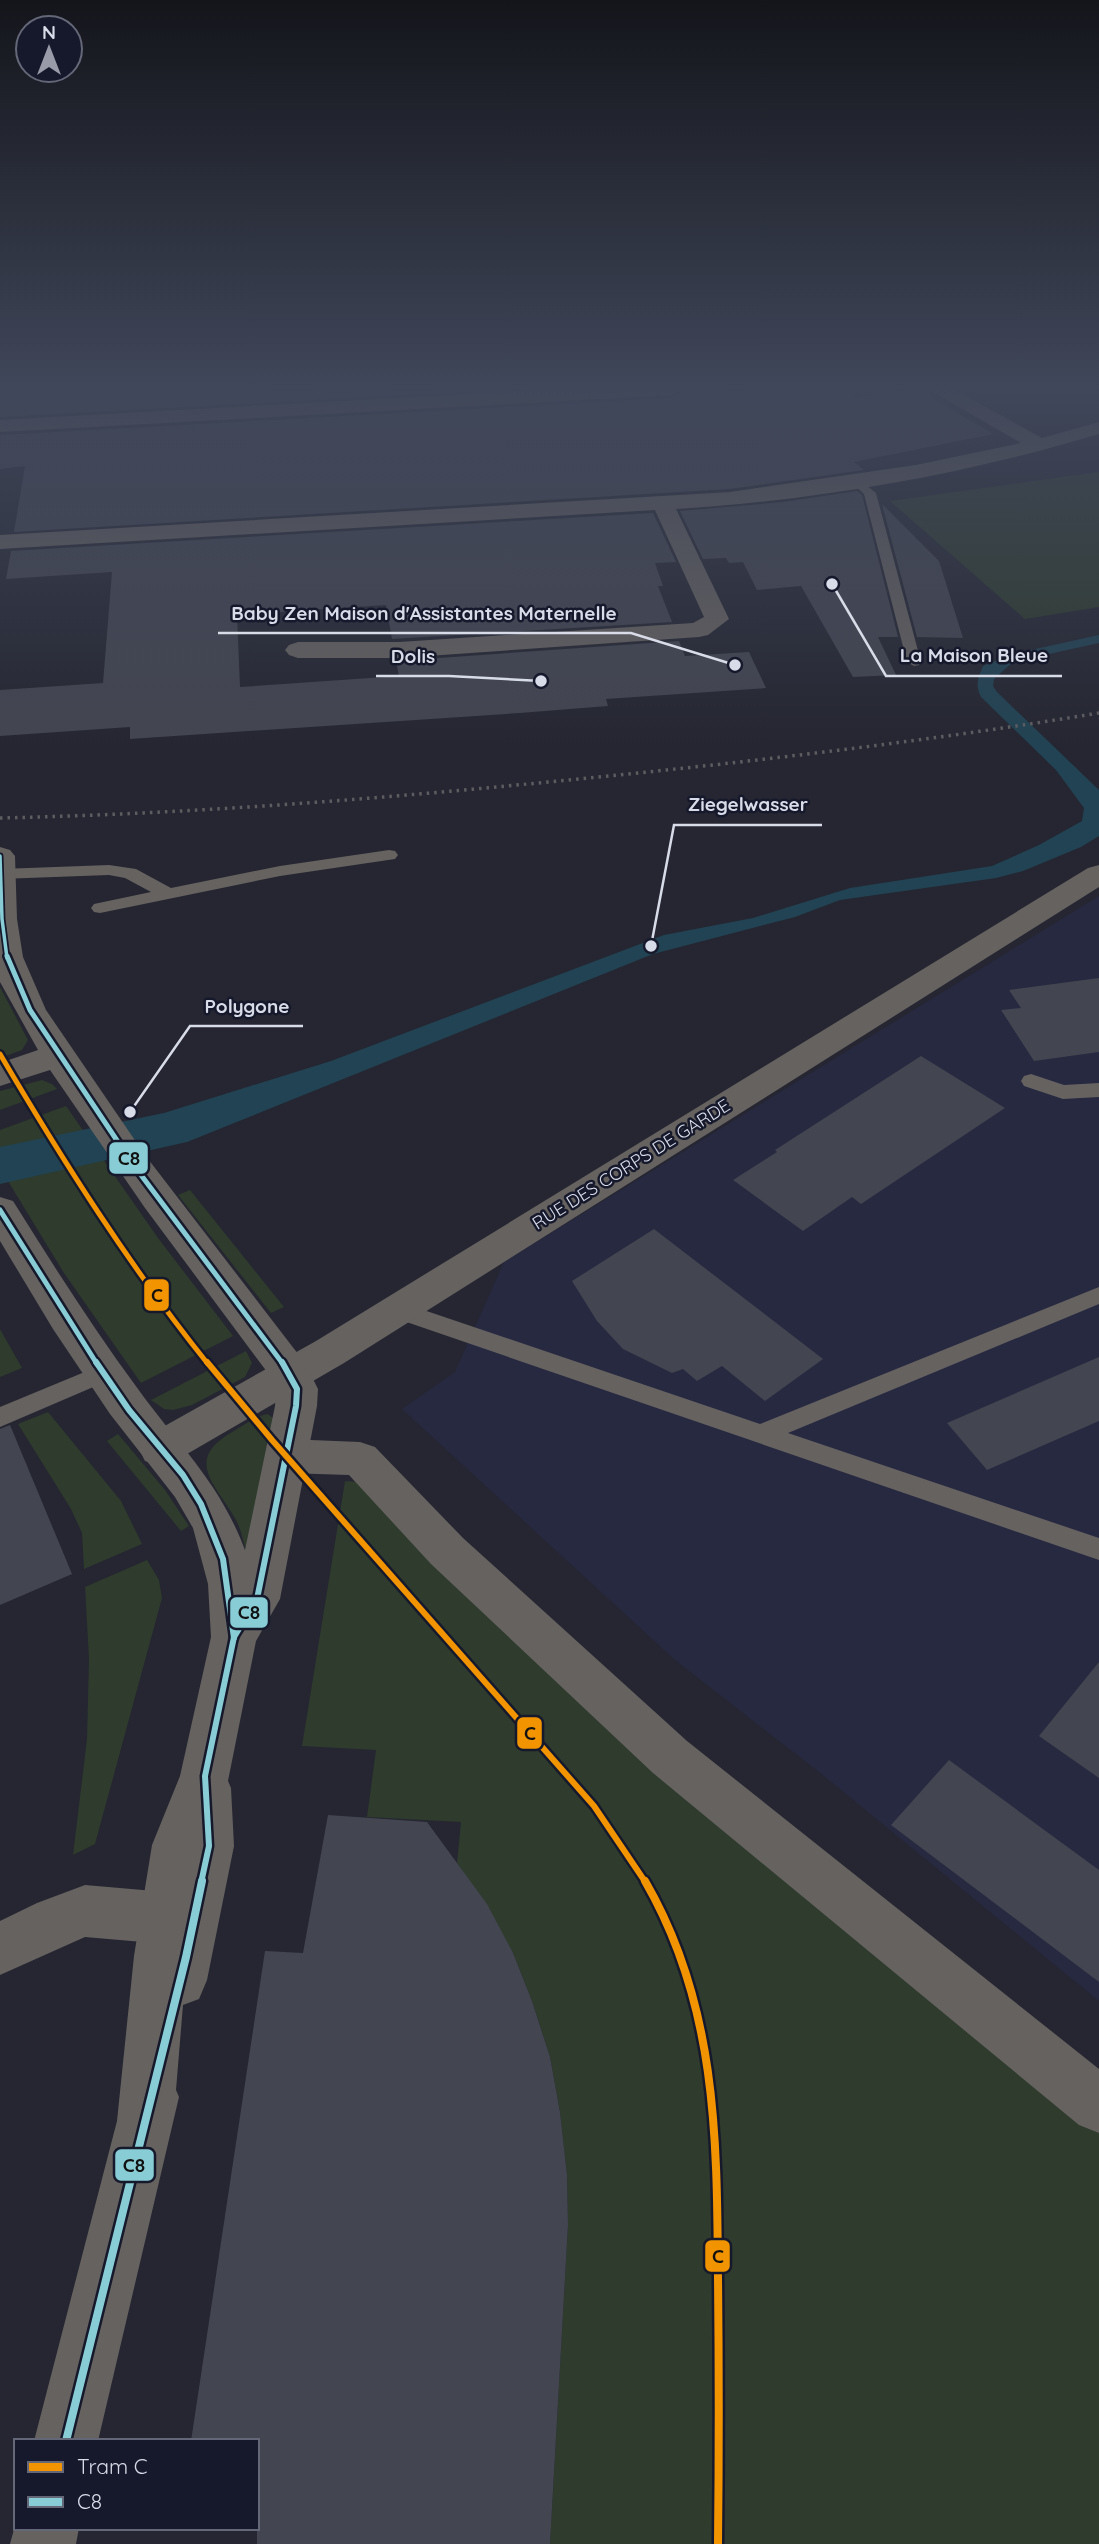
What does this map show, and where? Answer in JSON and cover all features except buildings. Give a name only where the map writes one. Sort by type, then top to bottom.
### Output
[{"type":"street","points":[[0,542],[598,508]]},
{"type":"street","points":[[298,650],[399,650],[699,630],[717,619],[665,508]]},
{"type":"street","points":[[0,856],[1,920],[7,957],[23,999],[56,1056],[143,1182],[292,1374],[297,1389],[296,1406],[257,1599],[234,1637]]},
{"type":"street","name":"RUE DES CORPS DE GARDE","points":[[160,1449],[397,1310],[1099,874]]},
{"type":"street","points":[[0,1075],[56,1056]]},
{"type":"street","points":[[0,1210],[67,1319],[104,1373],[190,1485],[216,1533],[231,1584],[234,1637],[205,1776],[177,1845],[166,1918],[145,2122]]},
{"type":"street","points":[[286,1456],[360,1460],[447,1551],[670,1757],[1099,2105]]},
{"type":"street","points":[[66,2439],[186,1957],[208,1846],[205,1776]]},
{"type":"street","points":[[0,1949],[55,1922],[85,1911],[166,1918]]},
{"type":"lane","points":[[874,508],[914,662]]},
{"type":"lane","points":[[100,908],[323,862],[389,855]]},
{"type":"lane","points":[[1,874],[109,870],[130,873],[169,894]]},
{"type":"lane","points":[[1031,1081],[1063,1091],[1099,1090]]},
{"type":"lane","points":[[761,1434],[1099,1294]]},
{"type":"lane","points":[[397,1310],[1099,1549]]},
{"type":"lane","points":[[0,1416],[104,1373]]},
{"type":"shaded area","points":[[1099,635],[1099,643],[1013,662],[994,679],[993,686],[1099,790],[1099,836],[1081,847],[1023,871],[996,878],[840,900],[795,917],[653,954],[187,1142],[0,1184],[0,1147],[164,1113],[331,1061],[664,935],[753,918],[850,888],[992,866],[1039,845],[1082,821],[1084,808],[1056,770],[981,697],[978,689],[979,678],[983,666],[1012,654]]},
{"type":"shaded area","points":[[1099,896],[1099,2001],[819,1772],[675,1660],[402,1409],[455,1372],[504,1262]]},
{"type":"green space","points":[[898,508],[1099,508],[1099,607],[1025,619]]},
{"type":"green space","points":[[0,987],[28,1040],[22,1050],[0,1058]]},
{"type":"green space","points":[[42,1080],[57,1089],[0,1110],[0,1091]]},
{"type":"green space","points":[[66,1106],[158,1238],[233,1336],[141,1383],[64,1273],[0,1168],[0,1130]]},
{"type":"green space","points":[[190,1190],[284,1307],[271,1313],[178,1195]]},
{"type":"green space","points":[[0,1329],[22,1368],[0,1377]]},
{"type":"green space","points":[[246,1351],[252,1363],[245,1377],[192,1405],[173,1410],[164,1409],[151,1400]]},
{"type":"green space","points":[[48,1412],[121,1501],[142,1544],[84,1569],[82,1533],[71,1509],[18,1424]]},
{"type":"green space","points":[[268,1414],[274,1419],[246,1551],[238,1524],[213,1484],[207,1462],[210,1452],[218,1442],[251,1421]]},
{"type":"green space","points":[[118,1434],[165,1490],[189,1526],[181,1531],[107,1441]]},
{"type":"green space","points":[[345,1481],[360,1482],[1099,2126],[1099,2544],[550,2544],[568,2225],[567,2175],[550,2057],[513,1953],[457,1863],[461,1822],[367,1817],[376,1750],[302,1746]]},
{"type":"green space","points":[[147,1560],[159,1580],[162,1598],[95,1844],[73,1855],[87,1739],[89,1659],[85,1587]]},
{"type":"railway","points":[[0,818],[206,810],[480,789],[824,752],[1099,713]]},
{"type":"tram line","name":"C","points":[[0,1054],[37,1117],[121,1247],[206,1361],[272,1440],[594,1806],[632,1860],[665,1917],[694,1994],[703,2033],[713,2110],[718,2228],[718,2544]]},
{"type":"transit line","name":"C8","points":[[0,856],[2,919],[7,957],[30,1010],[132,1163],[291,1374],[297,1389],[296,1406],[257,1599],[234,1637],[205,1776],[209,1846],[186,1957],[66,2439]]},
{"type":"transit line","name":"C8","points":[[0,1210],[105,1376],[129,1410],[183,1475],[201,1504],[223,1559],[234,1638]]},
{"type":"place","name":"La Maison Bleue","points":[[832,584]]},
{"type":"place","name":"Baby Zen Maison d'Assistantes Maternelle","points":[[735,665]]},
{"type":"place","name":"Dolis","points":[[541,681]]},
{"type":"place","name":"Ziegelwasser","points":[[651,946]]},
{"type":"place","name":"Polygone","points":[[130,1112]]}]
